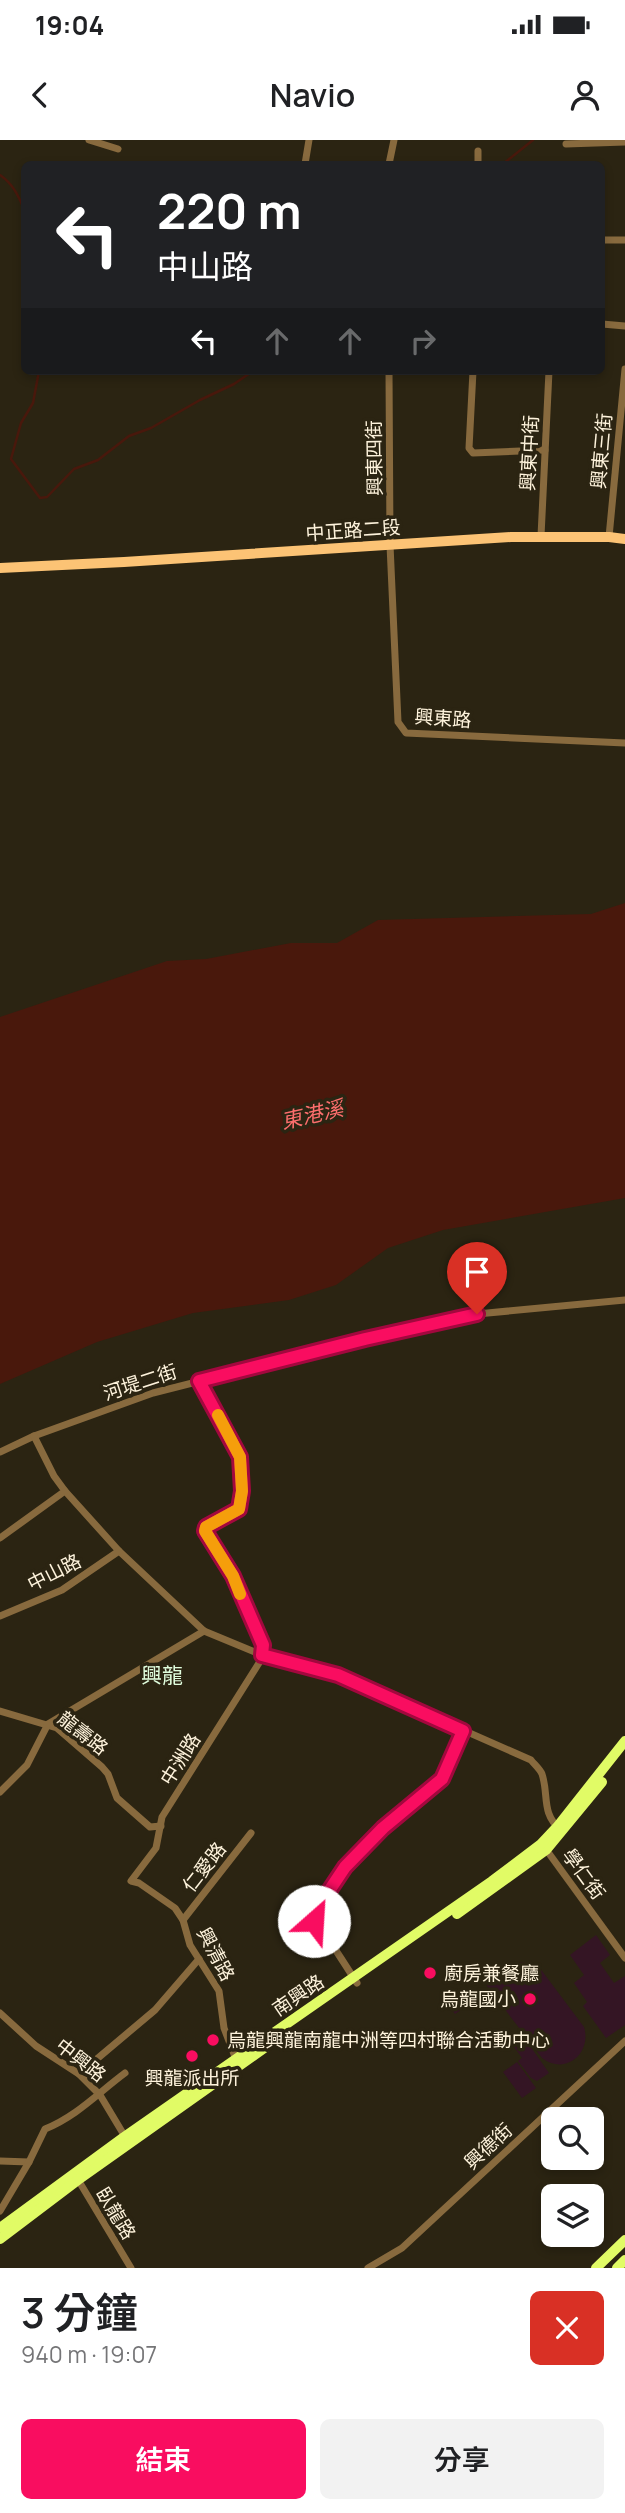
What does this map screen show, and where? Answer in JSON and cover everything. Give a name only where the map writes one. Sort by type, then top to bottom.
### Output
[{"type":"main road","name":"中正路二段","points":[[0,568],[541,536],[625,539]]},
{"type":"main road","name":"南興路","points":[[560,1829],[625,1741]]},
{"type":"main road","name":"南興路","points":[[0,2228],[544,1847],[625,1753]]},
{"type":"main road","name":"南興路","points":[[0,2239],[76,2177]]},
{"type":"main road","points":[[596,2268],[625,2240]]},
{"type":"main road","points":[[617,2268],[625,2260]]},
{"type":"street","points":[[89,140],[118,149],[111,140]]},
{"type":"street","points":[[306,161],[309,140]]},
{"type":"street","points":[[390,161],[394,140]]},
{"type":"street","points":[[566,144],[625,142]]},
{"type":"street","points":[[478,151],[478,161]]},
{"type":"street","points":[[605,240],[625,240]]},
{"type":"street","points":[[605,324],[625,326]]},
{"type":"street","name":"興東三街","points":[[609,537],[625,369]]},
{"type":"street","name":"興東四街","points":[[389,375],[390,545]]},
{"type":"street","points":[[473,375],[469,448],[473,453],[545,450]]},
{"type":"street","name":"興東中街","points":[[541,536],[549,375]]},
{"type":"street","name":"興東路","points":[[390,545],[398,722],[406,733],[625,743]]},
{"type":"street","name":"河堤二街","points":[[0,1452],[34,1436],[153,1392],[365,1339],[477,1314],[625,1300]]},
{"type":"street","points":[[199,1381],[240,1457],[242,1475],[239,1509],[206,1527],[205,1531],[233,1576],[263,1645],[262,1655]]},
{"type":"street","points":[[34,1436],[65,1492],[119,1551],[204,1631],[262,1655],[338,1675],[531,1760],[541,1773],[546,1809],[552,1822],[560,1829]]},
{"type":"street","points":[[0,1538],[65,1492]]},
{"type":"street","name":"中山路","points":[[0,1616],[62,1590],[119,1551]]},
{"type":"street","points":[[0,1792],[27,1765],[48,1724],[204,1631]]},
{"type":"street","name":"中洲路","points":[[131,1881],[156,1848],[162,1817],[262,1655]]},
{"type":"street","name":"龍壽路","points":[[0,1711],[57,1728],[102,1767],[108,1774],[117,1798],[150,1827],[160,1826]]},
{"type":"street","points":[[355,1981],[313,1915],[345,1867],[383,1828],[442,1779],[463,1731]]},
{"type":"street","name":"仁愛路","points":[[183,1920],[251,1833]]},
{"type":"street","name":"學仁街","points":[[544,1847],[625,1958]]},
{"type":"street","name":"興清路","points":[[131,1881],[175,1908],[183,1920],[190,1945],[219,1991],[224,2028],[238,2062]]},
{"type":"street","points":[[79,2074],[155,2010],[199,1959]]},
{"type":"street","name":"中興路","points":[[0,2012],[36,2046],[79,2074],[100,2095],[127,2140]]},
{"type":"street","name":"興德街","points":[[368,2268],[402,2248],[625,2041]]},
{"type":"street","points":[[0,2211],[46,2129],[63,2122],[125,2073]]},
{"type":"street","points":[[0,2161],[29,2162]]},
{"type":"street","name":"臥龍路","points":[[76,2177],[131,2268]]},
{"type":"shaded area","points":[[596,1935],[610,1955],[600,1963],[614,1983],[625,1976],[625,2025],[606,2038],[583,2006],[587,2002],[574,1983],[584,1975],[570,1955]]},
{"type":"shaded area","points":[[520,1962],[534,1963],[539,1967],[584,2027],[585,2037],[581,2053],[568,2063],[551,2063],[542,2058],[481,1978],[490,1972],[499,1983],[507,1969]]},
{"type":"shaded area","points":[[464,1989],[473,2001],[455,2014],[446,2001]]},
{"type":"shaded area","points":[[518,2039],[523,2045],[528,2043],[549,2073],[537,2081],[531,2078],[518,2061],[522,2058],[512,2044]]},
{"type":"shaded area","points":[[517,2062],[536,2088],[522,2098],[503,2072]]},
{"type":"water","name":"東港溪","points":[[625,903],[625,1198],[443,1230],[388,1248],[336,1285],[289,1300],[193,1313],[97,1342],[0,1384],[0,1017],[167,961],[206,959],[291,943],[337,943],[378,920],[591,914]]},
{"type":"waterway","points":[[507,161],[533,140]]},
{"type":"waterway","points":[[0,175],[15,190],[21,203]]},
{"type":"waterway","points":[[38,375],[33,403],[21,423],[11,459],[40,498],[47,497],[74,469],[98,460],[129,436],[151,428],[247,375]]},
{"type":"slow traffic","points":[[218,1415],[240,1457],[242,1491],[239,1509],[206,1527],[205,1531],[233,1576],[240,1594]]},
{"type":"place","name":"廚房兼餐廳","points":[[430,1973]]},
{"type":"place","name":"烏龍國小","points":[[530,1999]]},
{"type":"place","name":"烏龍興龍南龍中洲等四村聯合活動中心","points":[[213,2040]]},
{"type":"place","name":"興龍派出所","points":[[192,2056]]},
{"type":"district","name":"興龍","points":[[162,1675]]},
{"type":"route","points":[[314,1921],[313,1915],[345,1867],[383,1828],[442,1779],[463,1731],[338,1675],[262,1655],[263,1645],[233,1576],[205,1531],[206,1527],[239,1509],[242,1475],[240,1457],[199,1381],[477,1314]]}]
